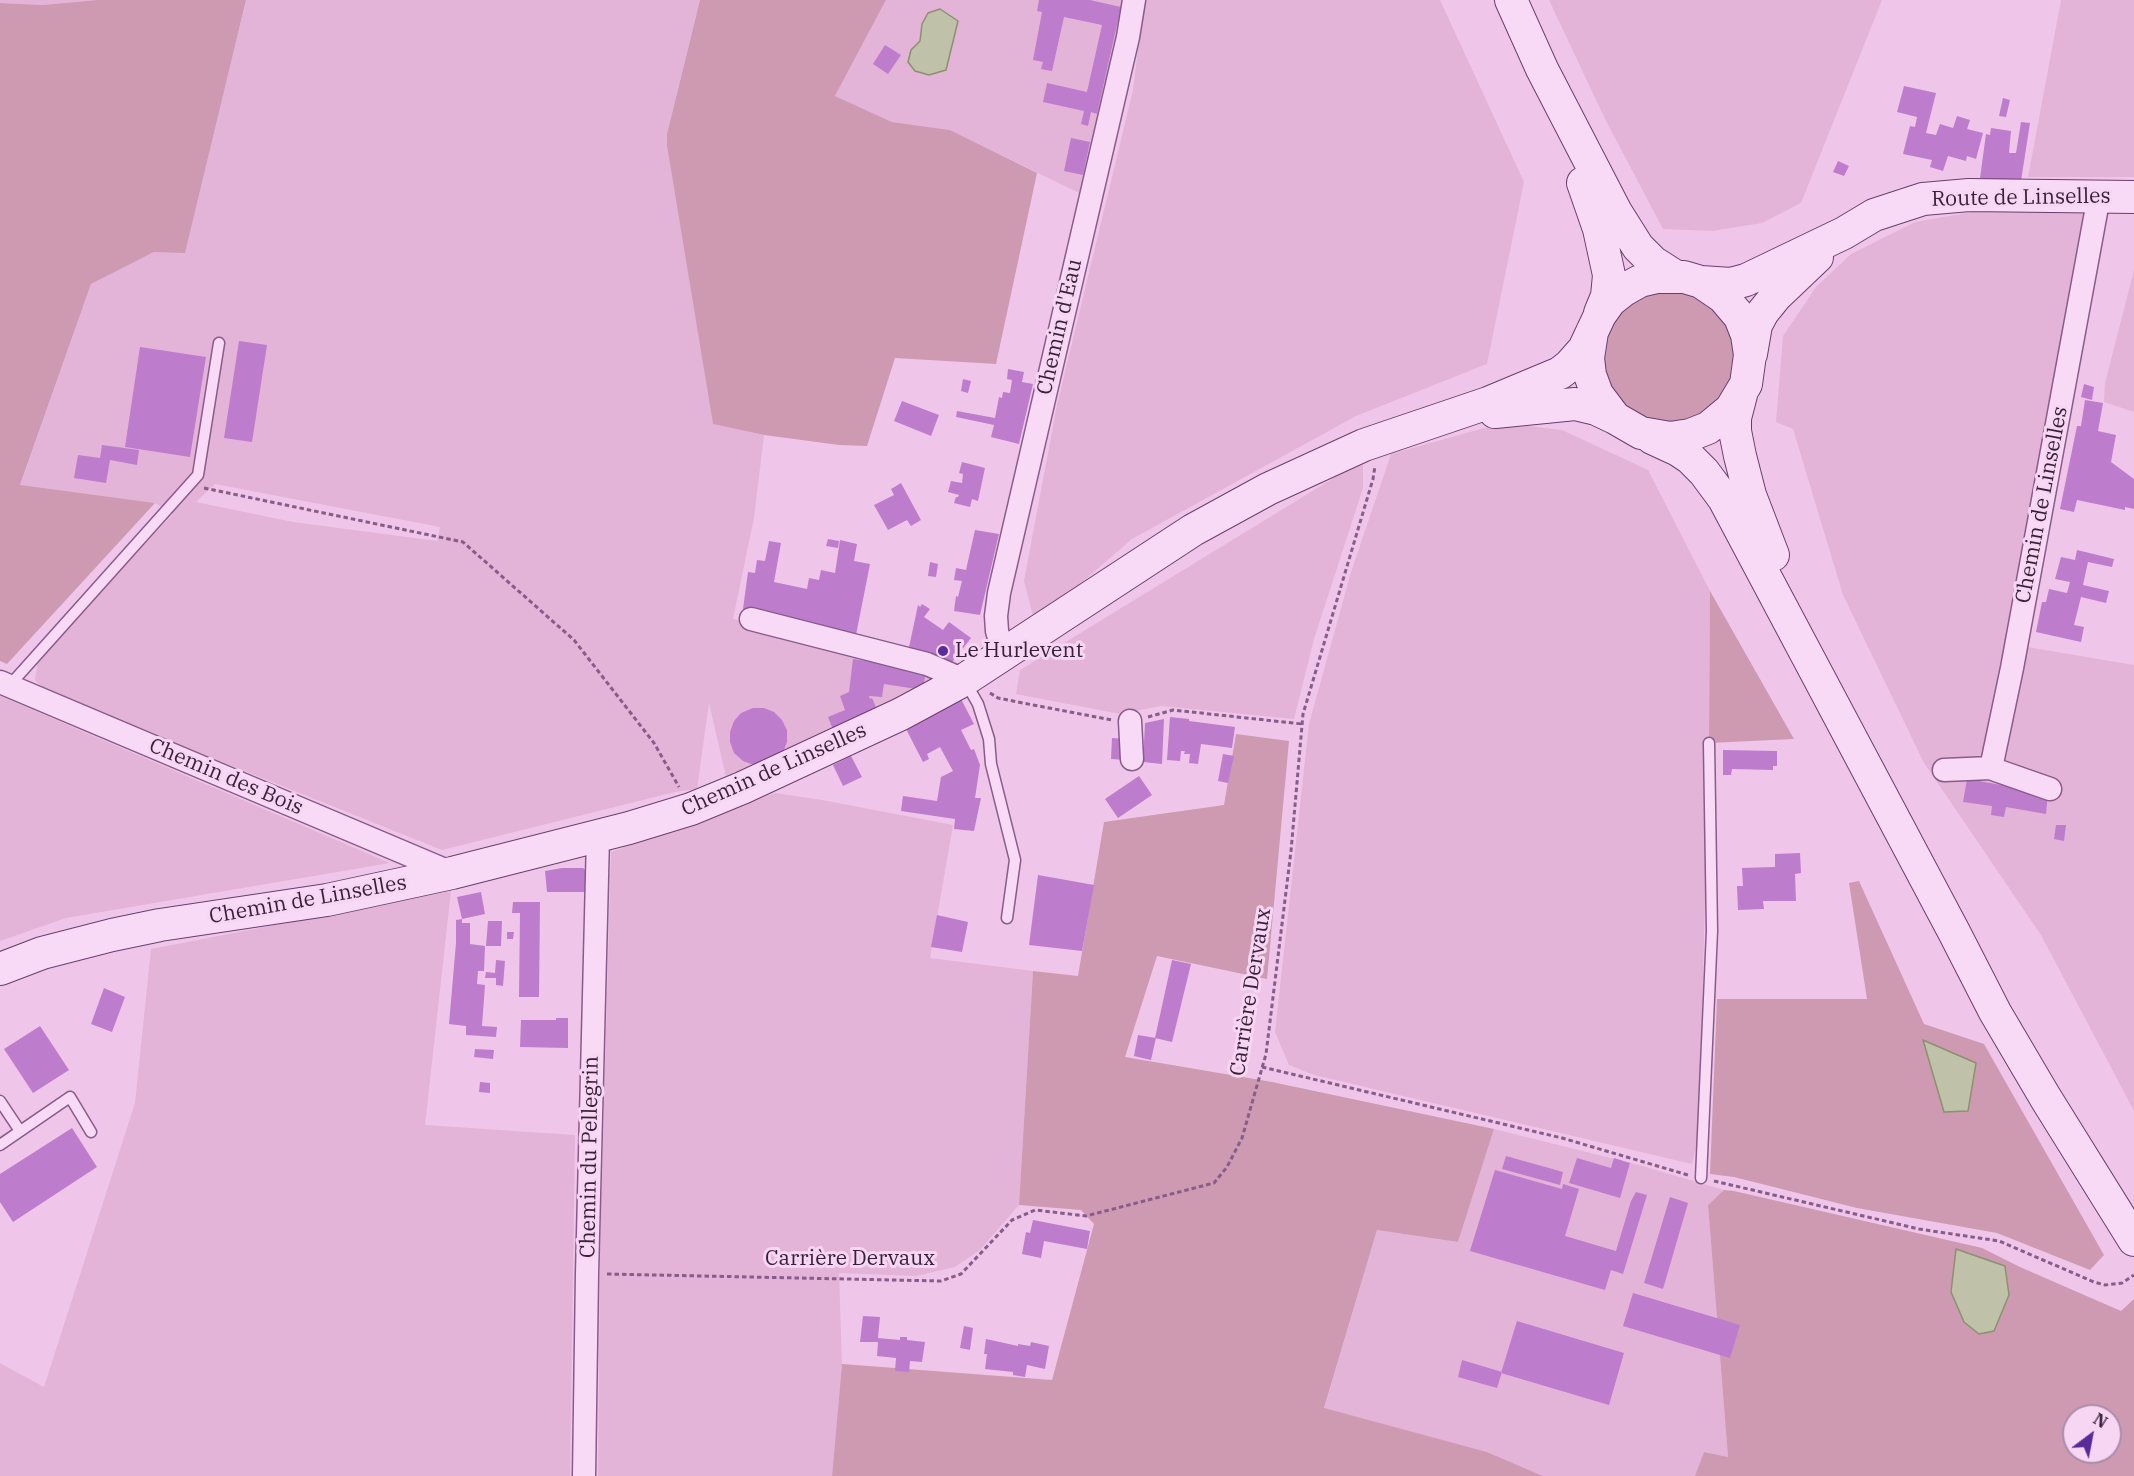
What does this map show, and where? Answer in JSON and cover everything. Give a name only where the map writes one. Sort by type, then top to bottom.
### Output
[{"type":"street","name":"Chemin d'Eau","points":[[1004,655],[997,630],[999,593],[1126,47],[1134,0]]},
{"type":"street","points":[[1511,0],[1542,69],[1638,247],[1653,262],[1723,297],[1735,310],[1747,335],[1750,355],[1749,374],[1735,418],[1735,431],[1743,470],[1759,519],[1832,700]]},
{"type":"street","points":[[1542,69],[1590,202],[1606,260],[1609,287],[1596,323],[1588,358],[1590,375],[1597,394],[1628,425],[1670,438],[1699,432],[1724,417],[1742,393]]},
{"type":"street","name":"Route de Linselles","points":[[1688,279],[1731,284],[1746,280],[1844,233],[1874,215],[1923,199],[1969,195],[2134,197]]},
{"type":"street","name":"Chemin de Linselles","points":[[1990,768],[2012,668],[2099,196]]},
{"type":"street","name":"Route de Linselles","points":[[1750,355],[1756,325],[1763,312],[1776,296],[1844,233]]},
{"type":"street","points":[[1450,417],[1519,392],[1560,373],[1577,358],[1610,301],[1632,285],[1657,277],[1688,279]]},
{"type":"street","points":[[1450,417],[1575,404],[1596,409],[1678,450],[1690,458],[1713,484],[1724,499],[1786,619],[1832,700],[1995,1012],[2050,1106],[2134,1240]]},
{"type":"street","name":"Chemin de Linselles","points":[[0,969],[42,953],[112,935],[336,898],[452,873],[598,837],[691,809],[806,759],[919,705],[1004,655],[1212,519],[1268,489],[1380,439],[1450,417]]},
{"type":"street","points":[[751,619],[927,664],[964,680]]},
{"type":"street","name":"Chemin des Bois","points":[[5,684],[452,873]]},
{"type":"street","points":[[1130,721],[1132,759]]},
{"type":"street","points":[[1944,770],[1990,768],[2050,789]]},
{"type":"street","name":"Chemin du Pellegrin","points":[[584,1476],[598,837]]},
{"type":"lane","points":[[5,684],[198,475],[219,343]]},
{"type":"lane","points":[[964,680],[978,704],[989,739],[991,764],[1015,860],[1007,918]]},
{"type":"lane","points":[[1701,1178],[1712,931],[1709,743]]},
{"type":"lane","points":[[0,1145],[70,1097],[92,1132]]},
{"type":"lane","points":[[0,1101],[20,1131]]},
{"type":"path","name":"Carrière Dervaux","points":[[587,1274],[941,1281],[961,1274],[1012,1220],[1035,1210],[1086,1216],[1214,1183],[1227,1167],[1242,1138],[1266,1054],[1291,851],[1303,714],[1373,479],[1380,439]]},
{"type":"path","points":[[189,485],[463,542],[574,640],[654,743],[691,809]]},
{"type":"path","points":[[964,680],[998,698],[1078,715],[1130,721],[1173,710],[1302,724]]},
{"type":"shaded area","points":[[0,0],[97,0],[43,5],[0,3]]},
{"type":"shaded area","points":[[97,0],[246,0],[185,253],[154,252],[91,284],[20,485],[155,503],[7,664],[0,661],[0,3],[43,5]]},
{"type":"shaded area","points":[[246,0],[700,0],[667,134],[713,424],[764,435],[754,518],[733,619],[925,667],[944,676],[928,691],[727,781],[709,703],[697,789],[675,792],[442,850],[47,692],[35,680],[38,660],[173,514],[155,503],[20,486],[91,284],[154,252],[185,252]],"holes":[[[215,484],[440,527],[437,541],[293,522],[196,502]]]},
{"type":"shaded area","points":[[700,0],[886,0],[835,96],[892,122],[950,130],[1037,173],[996,364],[895,358],[867,446],[839,445],[764,435],[713,424],[667,145],[667,134]]},
{"type":"shaded area","points":[[886,0],[1127,0],[1127,8],[1079,193],[950,130],[892,122],[835,96]]},
{"type":"shaded area","points":[[1144,0],[1440,0],[1524,182],[1487,364],[1356,416],[1132,539],[1035,623],[1024,581],[1057,405],[1133,90]]},
{"type":"shaded area","points":[[1549,0],[1882,0],[1801,203],[1762,223],[1712,231],[1663,229],[1605,119]]},
{"type":"shaded area","points":[[2061,0],[2134,0],[2134,177],[2028,177]]},
{"type":"shaded area","points":[[940,9],[958,21],[946,70],[929,75],[915,71],[908,62],[911,50],[920,41],[922,24],[928,13]]},
{"type":"shaded area","points":[[1989,209],[2086,211],[2021,646],[2134,665],[2134,1111],[2041,935],[1924,763],[1843,595],[1793,429],[1776,422],[1783,336],[1816,287],[1851,254],[1915,222]]},
{"type":"shaded area","points":[[2134,270],[2134,412],[2104,402],[2105,383]]},
{"type":"shaded area","points":[[1669,291],[1694,296],[1716,310],[1730,332],[1735,357],[1730,382],[1716,404],[1694,418],[1669,423],[1644,418],[1622,404],[1608,382],[1603,357],[1608,332],[1622,310],[1644,296]]},
{"type":"shaded area","points":[[1502,423],[1562,430],[1648,470],[1710,591],[1709,743],[1699,1135],[1692,1164],[1314,1075],[1289,1065],[1275,1032],[1309,724],[1351,572],[1391,454]]},
{"type":"shaded area","points":[[1363,460],[1363,488],[1314,639],[1294,719],[1161,706],[1120,714],[1016,694],[1020,670]]},
{"type":"shaded area","points":[[1710,591],[1794,739],[1709,743]]},
{"type":"shaded area","points":[[0,696],[390,863],[66,918],[0,941]]},
{"type":"shaded area","points":[[1236,734],[1289,741],[1267,979],[1157,956],[1125,1057],[1272,1082],[1494,1129],[1458,1242],[1377,1230],[1324,1408],[1487,1452],[1543,1476],[832,1476],[842,1364],[1052,1380],[1094,1224],[1081,1210],[1019,1205],[1033,971],[1078,976],[1104,822],[1224,805]]},
{"type":"shaded area","points":[[775,793],[953,825],[930,958],[1033,971],[1019,1205],[980,1250],[955,1267],[916,1276],[839,1273],[842,1364],[832,1476],[598,1476],[600,1249],[611,852]]},
{"type":"shaded area","points":[[1859,881],[1924,1024],[1984,1044],[2104,1255],[2090,1270],[1997,1233],[1857,1208],[1734,1177],[1710,1174],[1717,999],[1867,999],[1849,883]]},
{"type":"shaded area","points":[[451,891],[425,1125],[575,1135],[570,1476],[0,1476],[0,1363],[44,1387],[135,1103],[151,949]]},
{"type":"shaded area","points":[[1923,1040],[1976,1063],[1968,1111],[1944,1112]]},
{"type":"shaded area","points":[[1494,1129],[1639,1165],[1724,1190],[1708,1205],[1728,1457],[1704,1452],[1695,1476],[1543,1476],[1487,1452],[1324,1409],[1377,1230],[1458,1242]]},
{"type":"shaded area","points":[[1724,1190],[1982,1248],[2121,1311],[2134,1299],[2134,1476],[1695,1476],[1704,1452],[1728,1457],[1708,1205]]},
{"type":"shaded area","points":[[1956,1249],[2005,1266],[2009,1295],[1994,1331],[1979,1334],[1964,1322],[1951,1292]]},
{"type":"building","points":[[1039,0],[1090,0],[1121,7],[1097,114],[1091,112],[1088,126],[1081,124],[1084,111],[1043,102],[1047,83],[1087,92],[1102,25],[1064,17],[1052,71],[1041,69],[1043,62],[1033,60],[1042,12],[1037,11]]},
{"type":"building","points":[[885,45],[901,55],[888,74],[873,64]]},
{"type":"building","points":[[1904,86],[1936,93],[1926,133],[1936,135],[1940,124],[1953,128],[1957,116],[1970,120],[1967,129],[1983,133],[1976,159],[1967,156],[1966,161],[1948,156],[1943,171],[1930,167],[1932,160],[1903,154],[1910,126],[1915,127],[1917,117],[1897,112]]},
{"type":"building","points":[[2003,98],[2010,100],[2006,117],[1999,116]]},
{"type":"building","points":[[2021,122],[2030,123],[2021,181],[1980,178],[1986,134],[1990,135],[1991,128],[2011,131],[2009,153],[2016,153]]},
{"type":"building","points":[[1071,138],[1090,142],[1083,175],[1064,171]]},
{"type":"building","points":[[1838,161],[1849,166],[1844,176],[1833,172]]},
{"type":"building","points":[[239,341],[267,345],[252,442],[224,438]]},
{"type":"building","points":[[140,347],[206,357],[190,457],[125,447]]},
{"type":"building","points":[[1008,369],[1024,372],[1022,382],[1033,384],[1019,444],[991,437],[994,425],[956,417],[957,411],[995,418],[999,397],[1002,398],[1003,392],[1010,393],[1012,380],[1007,379]]},
{"type":"building","points":[[963,379],[971,381],[968,393],[961,391]]},
{"type":"building","points":[[2084,384],[2094,387],[2092,400],[2081,397]]},
{"type":"building","points":[[2085,400],[2103,403],[2098,431],[2116,435],[2111,462],[2134,479],[2134,509],[2125,507],[2125,510],[2077,500],[2074,512],[2060,509],[2077,426],[2081,426]]},
{"type":"building","points":[[902,401],[939,415],[931,436],[894,421]]},
{"type":"building","points":[[102,445],[139,450],[137,465],[110,460],[106,483],[74,478],[78,455],[100,458]]},
{"type":"building","points":[[962,462],[985,468],[978,501],[972,499],[970,507],[954,503],[959,495],[948,492],[951,481],[962,483],[963,474],[959,473]]},
{"type":"building","points":[[901,483],[921,520],[911,526],[907,520],[888,530],[874,505],[894,495],[891,489]]},
{"type":"building","points":[[975,530],[999,534],[980,615],[954,611],[956,596],[958,597],[962,581],[954,580],[956,568],[966,570]]},
{"type":"building","points":[[828,539],[839,541],[838,548],[826,546]]},
{"type":"building","points":[[840,540],[857,544],[854,561],[870,564],[856,635],[743,609],[748,572],[755,573],[757,560],[765,561],[769,541],[781,543],[774,582],[807,589],[809,578],[819,580],[821,570],[835,573]]},
{"type":"building","points":[[2077,550],[2114,559],[2112,567],[2088,562],[2083,585],[2109,591],[2106,603],[2081,597],[2074,625],[2084,627],[2081,642],[2036,632],[2042,602],[2046,602],[2049,589],[2067,593],[2070,582],[2055,579],[2061,557],[2075,560]]},
{"type":"building","points":[[930,562],[938,564],[936,577],[928,576]]},
{"type":"building","points":[[922,604],[930,609],[924,617],[943,630],[949,622],[971,638],[950,665],[908,652],[918,605],[920,607]]},
{"type":"building","points":[[853,659],[926,670],[923,690],[884,684],[882,697],[869,696],[878,712],[834,732],[828,717],[845,710],[840,696],[849,692]]},
{"type":"building","points":[[961,699],[974,724],[961,730],[971,750],[974,749],[980,765],[975,798],[981,798],[974,831],[954,829],[955,819],[901,811],[903,796],[937,801],[941,777],[953,771],[940,747],[927,754],[929,759],[923,762],[905,727]]},
{"type":"building","points":[[753,708],[764,708],[774,712],[782,720],[787,730],[787,742],[783,752],[754,765],[743,761],[734,753],[730,742],[730,732],[734,721],[741,713]]},
{"type":"building","points":[[1170,717],[1235,727],[1232,748],[1201,744],[1198,764],[1189,763],[1190,754],[1184,754],[1185,751],[1181,751],[1180,761],[1167,760]]},
{"type":"building","points":[[1164,719],[1162,764],[1143,762],[1145,723]]},
{"type":"building","points":[[1112,738],[1127,739],[1126,760],[1111,759]]},
{"type":"building","points":[[1723,750],[1777,751],[1777,766],[1773,766],[1773,770],[1732,769],[1731,775],[1723,775]]},
{"type":"building","points":[[1223,754],[1234,756],[1228,783],[1218,781]]},
{"type":"building","points":[[851,756],[862,777],[843,786],[833,765]]},
{"type":"building","points":[[1139,776],[1152,795],[1118,818],[1105,799]]},
{"type":"building","points":[[1967,779],[2048,793],[2046,814],[2006,807],[2004,817],[1991,815],[1992,806],[1963,802]]},
{"type":"building","points":[[2056,825],[2066,825],[2064,841],[2054,839]]},
{"type":"building","points":[[1800,853],[1801,873],[1795,874],[1796,901],[1763,901],[1764,909],[1738,910],[1737,886],[1743,886],[1742,868],[1775,867],[1775,854]]},
{"type":"building","points":[[583,868],[587,871],[587,892],[547,892],[545,871]]},
{"type":"building","points":[[1038,875],[1094,885],[1082,951],[1029,945]]},
{"type":"building","points":[[481,892],[485,914],[462,919],[457,897]]},
{"type":"building","points":[[513,902],[540,902],[539,997],[519,997],[520,913],[512,913]]},
{"type":"building","points":[[937,915],[968,922],[962,952],[931,947]]},
{"type":"building","points":[[462,919],[462,923],[470,923],[470,944],[485,946],[484,971],[478,971],[477,984],[485,985],[482,1026],[497,1027],[496,1037],[466,1035],[466,1026],[449,1024],[456,920]]},
{"type":"building","points":[[488,921],[502,921],[501,946],[486,946]]},
{"type":"building","points":[[507,932],[514,932],[513,939],[507,939]]},
{"type":"building","points":[[496,960],[505,961],[503,986],[496,985],[496,978],[485,978],[486,972],[495,973]]},
{"type":"building","points":[[1172,960],[1191,964],[1172,1042],[1155,1038]]},
{"type":"building","points":[[104,988],[125,997],[112,1032],[91,1024]]},
{"type":"building","points":[[556,1018],[568,1018],[568,1048],[520,1047],[521,1020],[556,1020]]},
{"type":"building","points":[[40,1026],[69,1070],[33,1093],[4,1049]]},
{"type":"building","points":[[1138,1035],[1156,1038],[1151,1060],[1134,1056]]},
{"type":"building","points":[[475,1049],[494,1050],[493,1059],[474,1057]]},
{"type":"building","points":[[480,1082],[490,1083],[490,1093],[479,1092]]},
{"type":"building","points":[[72,1128],[97,1167],[13,1222],[0,1202],[0,1174]]},
{"type":"building","points":[[1506,1156],[1563,1172],[1560,1185],[1502,1169]]},
{"type":"building","points":[[1577,1158],[1611,1168],[1614,1158],[1630,1163],[1620,1198],[1569,1183]]},
{"type":"building","points":[[1495,1170],[1562,1189],[1563,1184],[1579,1189],[1565,1236],[1616,1251],[1631,1201],[1636,1192],[1647,1195],[1623,1274],[1611,1270],[1605,1290],[1470,1251]]},
{"type":"building","points":[[1670,1197],[1688,1203],[1663,1289],[1644,1283]]},
{"type":"building","points":[[1033,1220],[1090,1231],[1087,1249],[1044,1241],[1041,1258],[1022,1254],[1026,1232],[1030,1233]]},
{"type":"building","points":[[1633,1293],[1740,1325],[1730,1358],[1623,1326]]},
{"type":"building","points":[[863,1316],[880,1317],[878,1338],[900,1340],[900,1337],[907,1337],[907,1340],[925,1342],[922,1362],[910,1361],[909,1372],[895,1371],[896,1358],[877,1356],[878,1342],[860,1342]]},
{"type":"building","points":[[1517,1321],[1624,1353],[1609,1405],[1501,1373]]},
{"type":"building","points":[[964,1326],[973,1328],[970,1350],[960,1348]]},
{"type":"building","points":[[986,1339],[1018,1346],[1018,1344],[1030,1346],[1031,1342],[1049,1346],[1045,1369],[1027,1365],[1025,1377],[1013,1375],[1013,1372],[985,1369]]},
{"type":"building","points":[[1462,1360],[1502,1372],[1497,1388],[1458,1377]]},
{"type":"place","name":"Le Hurlevent","points":[[943,651]]}]
